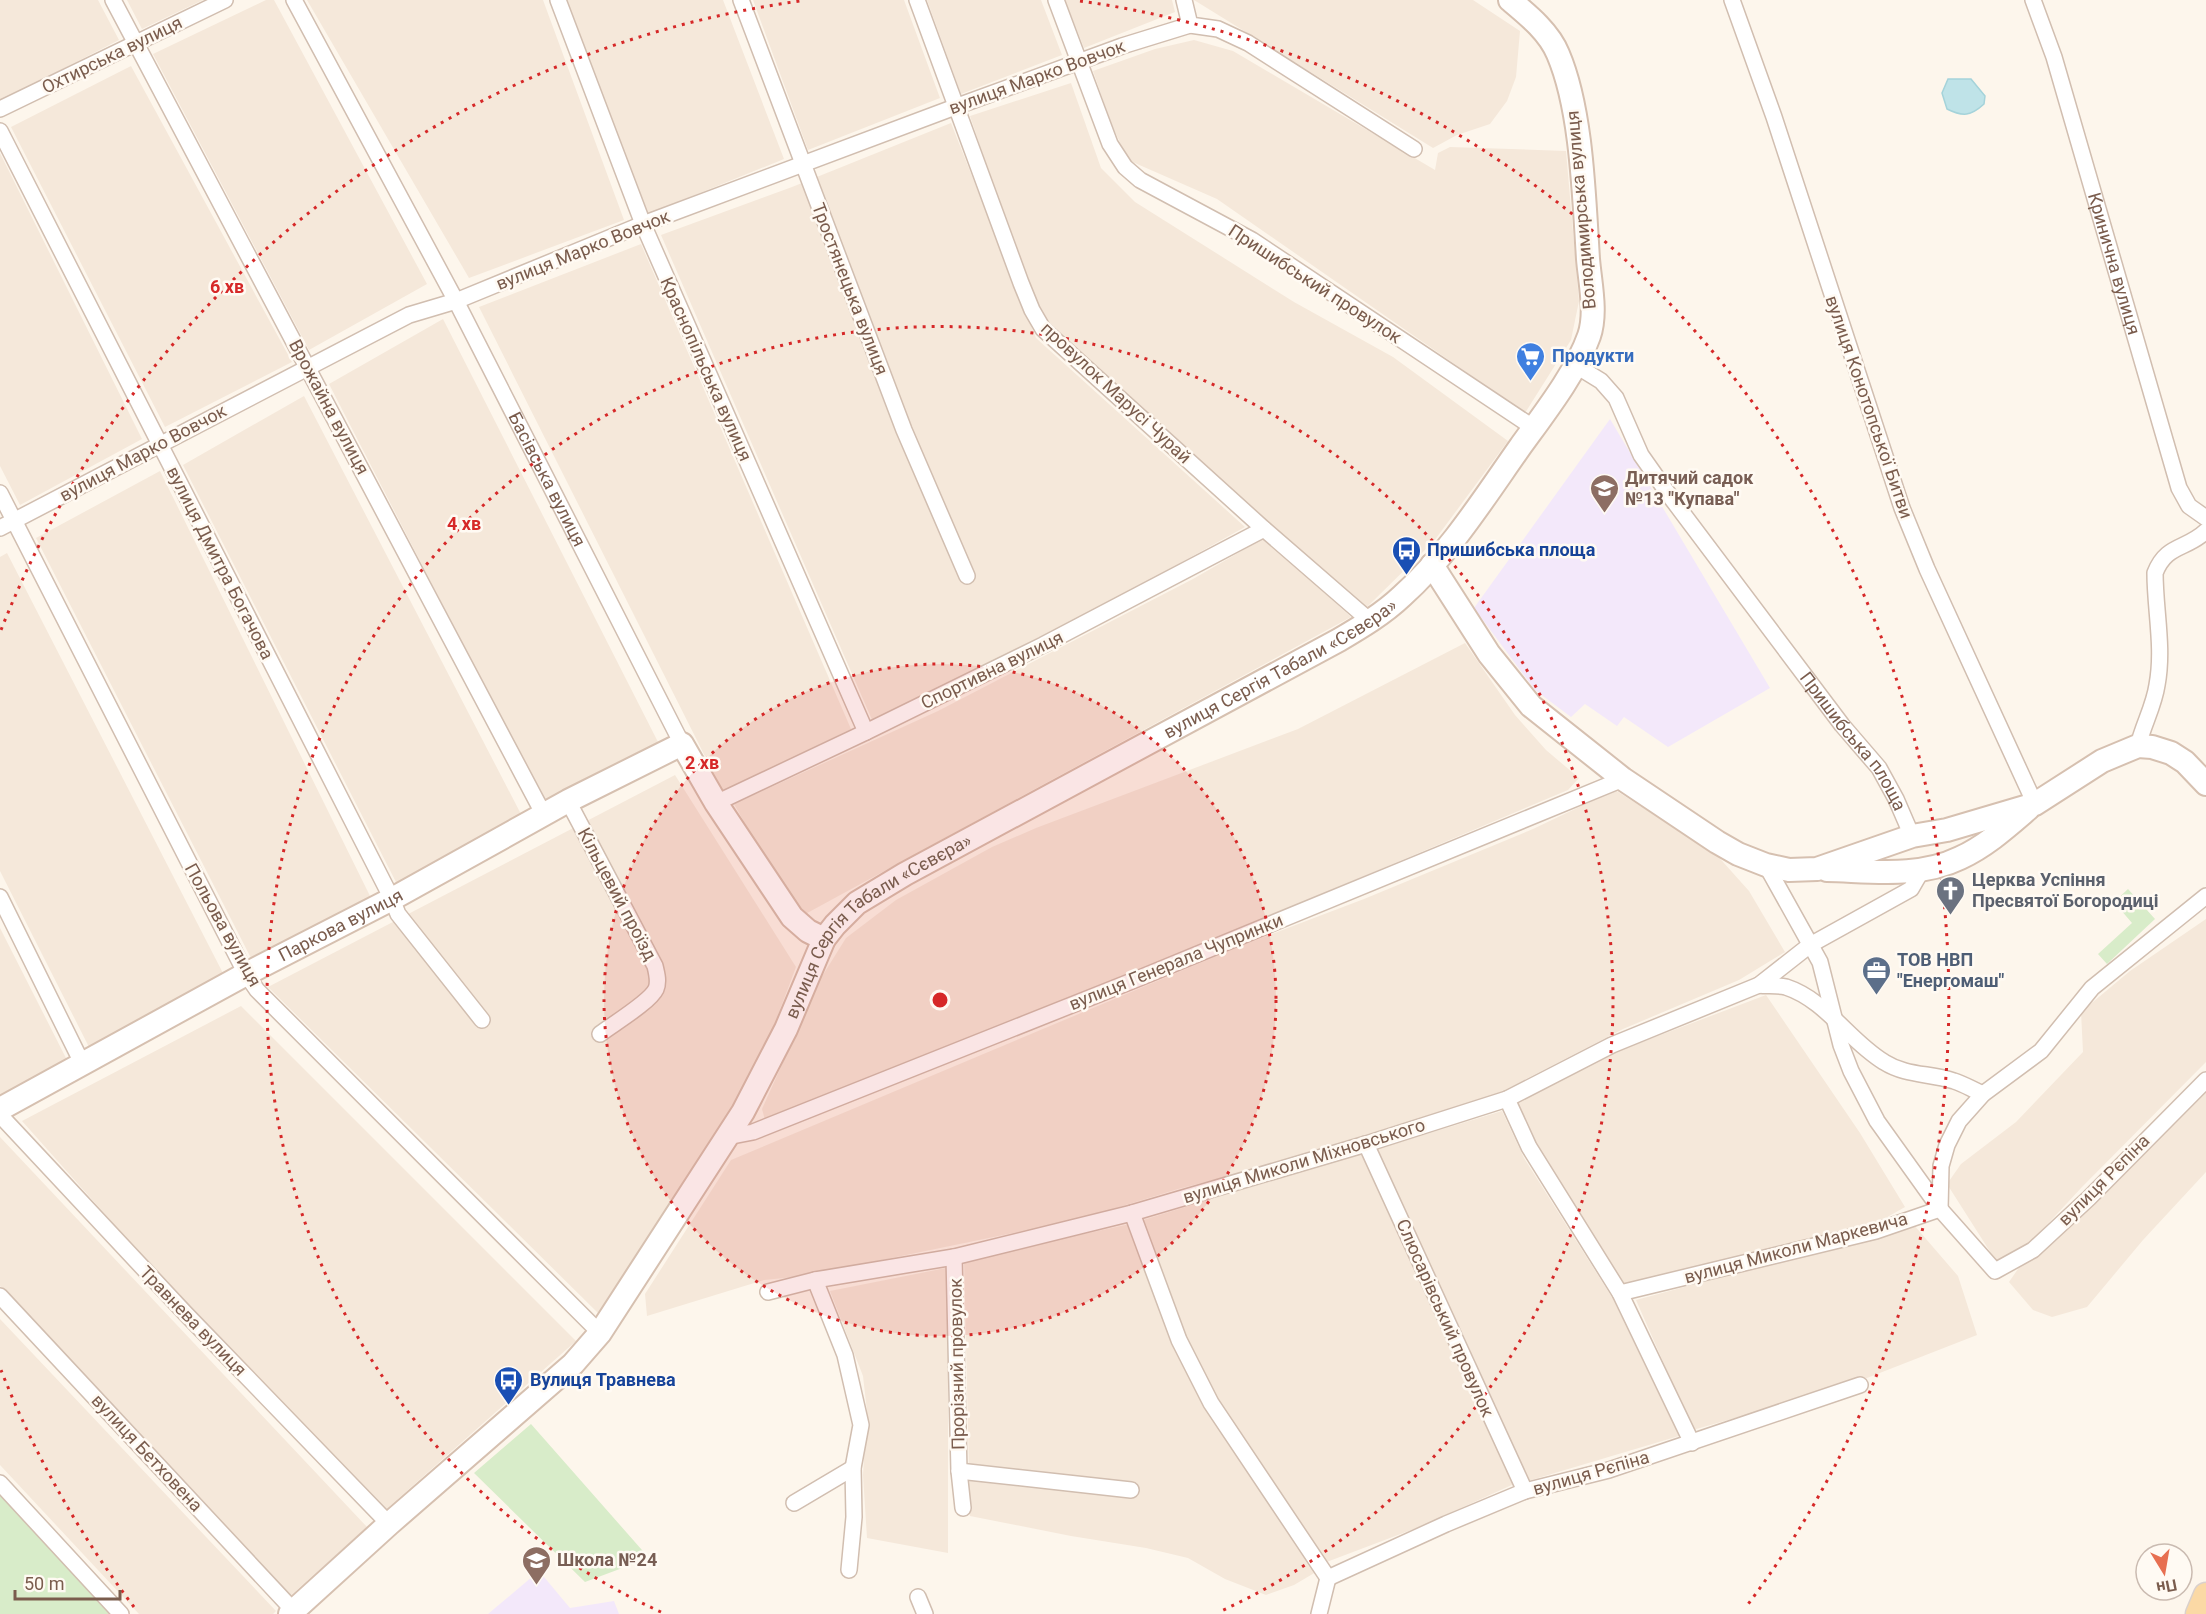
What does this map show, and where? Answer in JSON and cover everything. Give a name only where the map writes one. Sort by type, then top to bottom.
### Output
[{"type":"main road","name":"Володимирська вулиця","points":[[1510,0],[1541,28],[1557,52],[1563,67],[1574,115],[1580,157],[1592,314],[1589,336],[1575,365]]},
{"type":"main road","name":"вулиця Сергія Табали «Сєвєра»","points":[[292,1612],[573,1364],[600,1334],[727,1137],[764,1074],[824,939],[846,913],[878,889],[1339,640],[1401,598],[1432,565],[1480,503],[1534,428],[1575,365]]},
{"type":"main road","name":"Пришибська площа","points":[[1432,565],[1489,654],[1531,706],[1623,779],[1718,843],[1766,866],[1788,870],[1817,869],[1912,836],[1947,830],[2035,804],[2102,761],[2138,746]]},
{"type":"main road","name":"Паркова вулиця","points":[[0,1109],[246,974],[392,899],[568,801],[682,744]]},
{"type":"main road","name":"Басівська вулиця","points":[[682,744],[716,803],[792,917],[807,931],[824,939]]},
{"type":"main road","points":[[2138,746],[2152,747],[2170,753],[2186,762],[2206,784]]},
{"type":"main road","points":[[1817,869],[1899,872],[1922,870],[1959,859],[1979,847],[2035,804]]},
{"type":"main road","points":[[2198,1614],[2206,1595]]},
{"type":"street","name":"Врожайна вулиця","points":[[113,0],[544,815]]},
{"type":"street","name":"Охтирська вулиця","points":[[0,109],[225,0]]},
{"type":"street","name":"Басівська вулиця","points":[[294,0],[456,301],[682,744]]},
{"type":"street","name":"Краснопільська вулиця","points":[[558,0],[643,224],[866,732]]},
{"type":"street","name":"Тростянецька вулиця","points":[[741,0],[904,430],[967,576]]},
{"type":"street","name":"провулок Марусі Чурай","points":[[916,0],[1021,283],[1043,329],[1264,529],[1370,621]]},
{"type":"street","name":"Пришибський провулок","points":[[1056,0],[1110,144],[1125,166],[1140,180],[1252,240],[1534,428]]},
{"type":"street","points":[[1184,0],[1190,25],[1218,29],[1248,43],[1414,149]]},
{"type":"street","name":"вулиця Конотопської Битви","points":[[1732,0],[1774,117],[1902,508],[1927,569],[2035,804]]},
{"type":"street","name":"Кринична вулиця","points":[[2033,0],[2054,57],[2179,488],[2189,506],[2206,518]]},
{"type":"street","name":"вулиця Марко Вовчок","points":[[7,524],[410,315],[456,301],[643,224],[956,107],[1081,63],[1122,46],[1190,25]]},
{"type":"street","name":"вулиця Дмитра Богачова","points":[[0,131],[392,899]]},
{"type":"street","name":"Пришибська площа","points":[[1575,365],[1601,381],[1617,398],[1641,455],[1842,725],[1878,768],[1896,799],[1912,836]]},
{"type":"street","name":"Польова вулиця","points":[[0,494],[7,524],[246,974],[266,998],[600,1334]]},
{"type":"street","name":"Спортивна вулиця","points":[[716,803],[1043,645],[1264,529]]},
{"type":"street","points":[[2138,746],[2142,727],[2153,701],[2158,674],[2159,633],[2155,573],[2166,554],[2178,546],[2198,539],[2206,531]]},
{"type":"street","name":"вулиця Генерала Чупринки","points":[[727,1137],[753,1132],[1131,981],[1623,779]]},
{"type":"street","name":"Кільцевий проїзд","points":[[568,801],[655,966],[658,977],[657,988],[651,997],[600,1034]]},
{"type":"street","points":[[1766,866],[1820,962],[1826,978],[1834,1019],[1851,1071],[1877,1121],[1940,1209]]},
{"type":"street","name":"вулиця Миколи Міхновського","points":[[768,1292],[814,1280],[954,1257],[1132,1212],[1366,1144],[1507,1099],[1612,1045],[1759,985],[1810,945],[1911,889],[1922,870]]},
{"type":"street","points":[[1940,1209],[1941,1166],[1947,1145],[1959,1121],[1983,1095],[2041,1051],[2092,988],[2206,896]]},
{"type":"street","points":[[0,897],[83,1065]]},
{"type":"street","points":[[392,899],[398,914],[482,1020]]},
{"type":"street","points":[[1759,985],[1785,987],[1808,998],[1861,1045],[1883,1062],[1903,1072],[1953,1080],[1983,1095]]},
{"type":"street","name":"вулиця Рєпіна","points":[[1940,1209],[1995,1271],[2033,1250],[2089,1198],[2206,1080]]},
{"type":"street","points":[[1507,1099],[1529,1147],[1620,1293],[1692,1443]]},
{"type":"street","name":"Травнева вулиця","points":[[0,1116],[186,1314],[389,1524]]},
{"type":"street","name":"Слюсарівський провулок","points":[[1366,1144],[1525,1491]]},
{"type":"street","name":"вулиця Миколи Маркевича","points":[[1620,1293],[1876,1231],[1940,1209]]},
{"type":"street","points":[[1132,1212],[1179,1340],[1211,1403],[1328,1578],[1319,1614]]},
{"type":"street","name":"Прорізний провулок","points":[[954,1257],[959,1471],[963,1508]]},
{"type":"street","points":[[814,1280],[845,1355],[861,1425],[853,1468],[854,1517],[849,1570]]},
{"type":"street","name":"вулиця Бетховена","points":[[0,1296],[292,1612]]},
{"type":"street","name":"вулиця Рєпіна","points":[[1328,1578],[1525,1491],[1609,1470],[1860,1385]]},
{"type":"street","points":[[794,1503],[853,1468]]},
{"type":"street","name":"Прорізний провулок","points":[[959,1471],[1131,1490]]},
{"type":"street","points":[[0,1484],[121,1614]]},
{"type":"street","points":[[918,1598],[925,1614]]},
{"type":"shaded area","points":[[0,0],[98,0],[119,40],[0,101]]},
{"type":"shaded area","points":[[127,0],[203,0],[142,29]]},
{"type":"shaded area","points":[[266,0],[274,0],[427,284],[309,350],[153,54]]},
{"type":"shaded area","points":[[307,0],[543,0],[624,220],[469,278]]},
{"type":"shaded area","points":[[567,0],[723,0],[784,159],[648,214]]},
{"type":"shaded area","points":[[753,0],[904,0],[940,98],[808,150]]},
{"type":"shaded area","points":[[927,0],[1041,0],[1062,55],[961,94]]},
{"type":"shaded area","points":[[1065,0],[1172,0],[1175,12],[1084,48]]},
{"type":"shaded area","points":[[1194,0],[1473,0],[1520,31],[1516,77],[1507,101],[1490,124],[1457,135],[1433,148]]},
{"type":"shaded area","points":[[1194,40],[1233,51],[1435,170],[1438,153],[1450,147],[1566,151],[1579,301],[1571,340],[1525,413],[1217,199],[1128,160],[1111,123],[1093,71],[1155,49]]},
{"type":"shaded area","points":[[131,66],[292,362],[165,427],[11,127]]},
{"type":"shaded area","points":[[1071,83],[1101,168],[1135,202],[1294,302],[1393,357],[1508,441],[1434,541],[1366,608],[1047,326],[1027,286],[970,116]]},
{"type":"shaded area","points":[[951,123],[1036,338],[1245,527],[1126,593],[873,722],[661,235],[792,187]]},
{"type":"shaded area","points":[[0,153],[142,439],[20,505],[0,466]]},
{"type":"shaded area","points":[[641,244],[851,729],[723,792],[479,307]]},
{"type":"shaded area","points":[[443,319],[658,742],[544,802],[329,384]]},
{"type":"shaded area","points":[[304,396],[523,818],[398,886],[183,465]]},
{"type":"shaded area","name":"Дитячий садок №13 \"Купава\"","points":[[1610,419],[1770,688],[1668,747],[1624,717],[1617,726],[1585,704],[1571,717],[1535,690],[1474,608]]},
{"type":"shaded area","points":[[160,471],[371,898],[253,962],[36,538]]},
{"type":"shaded area","points":[[1264,538],[1351,617],[798,918],[734,804],[938,711],[1193,579]]},
{"type":"shaded area","points":[[7,553],[226,979],[91,1051],[0,871],[0,557]]},
{"type":"shaded area","points":[[1465,643],[1515,715],[1546,750],[1579,778],[1568,790],[1156,964],[765,1120],[762,1109],[821,978],[846,938],[896,900],[992,847],[1036,828],[1298,729]]},
{"type":"shaded area","points":[[675,775],[796,967],[755,1076],[599,1314],[268,987]]},
{"type":"shaded area","points":[[1615,790],[1715,853],[1749,891],[1785,952],[1739,980],[1623,1029],[1497,1094],[1435,1117],[1318,1153],[1178,1189],[1077,1220],[804,1276],[764,1280],[647,1316],[645,1294],[731,1160],[1243,945],[1364,899],[1533,829]]},
{"type":"shaded area","points":[[2206,919],[2206,1062],[2029,1244],[1996,1261],[1947,1184],[1961,1164],[2016,1122],[2083,1052],[2081,1012],[2130,971]]},
{"type":"shaded area","points":[[0,928],[68,1062],[0,1098]]},
{"type":"shaded area","points":[[1766,995],[1860,1133],[1905,1207],[1875,1224],[1625,1285],[1534,1142],[1515,1102],[1608,1055]]},
{"type":"shaded area","points":[[241,1006],[576,1341],[382,1513],[210,1332],[22,1121]]},
{"type":"shaded area","points":[[2206,1089],[2206,1172],[2143,1240],[2087,1307],[2052,1317],[2033,1310],[2009,1282],[2020,1266]]},
{"type":"shaded area","points":[[1502,1111],[1524,1158],[1613,1299],[1679,1436],[1528,1481],[1463,1334],[1374,1150]]},
{"type":"shaded area","points":[[0,1137],[367,1527],[290,1596],[22,1313],[0,1286]]},
{"type":"shaded area","points":[[1363,1152],[1514,1484],[1419,1527],[1324,1563],[1215,1400],[1182,1337],[1140,1221]]},
{"type":"shaded area","points":[[1130,1224],[1172,1343],[1316,1572],[1294,1585],[1266,1595],[1225,1579],[1188,1558],[1146,1548],[970,1516],[967,1504],[969,1473],[964,1260]]},
{"type":"shaded area","points":[[1914,1225],[1958,1276],[1977,1335],[1849,1385],[1693,1430],[1636,1300],[1785,1260],[1873,1240]]},
{"type":"shaded area","points":[[946,1268],[948,1553],[867,1538],[863,1475],[867,1411],[863,1376],[830,1291]]},
{"type":"shaded area","points":[[0,1319],[276,1611],[273,1614],[139,1614],[0,1465]]},
{"type":"shaded area","name":"Школа №24","points":[[539,1571],[570,1608],[614,1601],[619,1614],[488,1614]]},
{"type":"green space","points":[[2128,889],[2155,919],[2107,964],[2098,954],[2132,923],[2114,902]]},
{"type":"green space","points":[[531,1424],[649,1558],[585,1582],[474,1473]]},
{"type":"green space","points":[[0,1490],[109,1614],[0,1614]]},
{"type":"water","points":[[1948,79],[1971,79],[1985,96],[1984,104],[1967,114],[1947,109],[1942,93]]},
{"type":"place","name":"Продукти","points":[[1531,382]]},
{"type":"place","name":"Дитячий садок №13 \"Купава\"","points":[[1604,514]]},
{"type":"place","name":"Пришибська площа","points":[[1406,576]]},
{"type":"place","name":"Церква Успіння Пресвятої Богородиці","points":[[1951,916]]},
{"type":"place","name":"ТОВ НВП \"Енергомаш\"","points":[[1876,996]]},
{"type":"place","name":"Вулиця Травнева","points":[[509,1406]]},
{"type":"place","name":"Школа №24","points":[[536,1586]]}]
